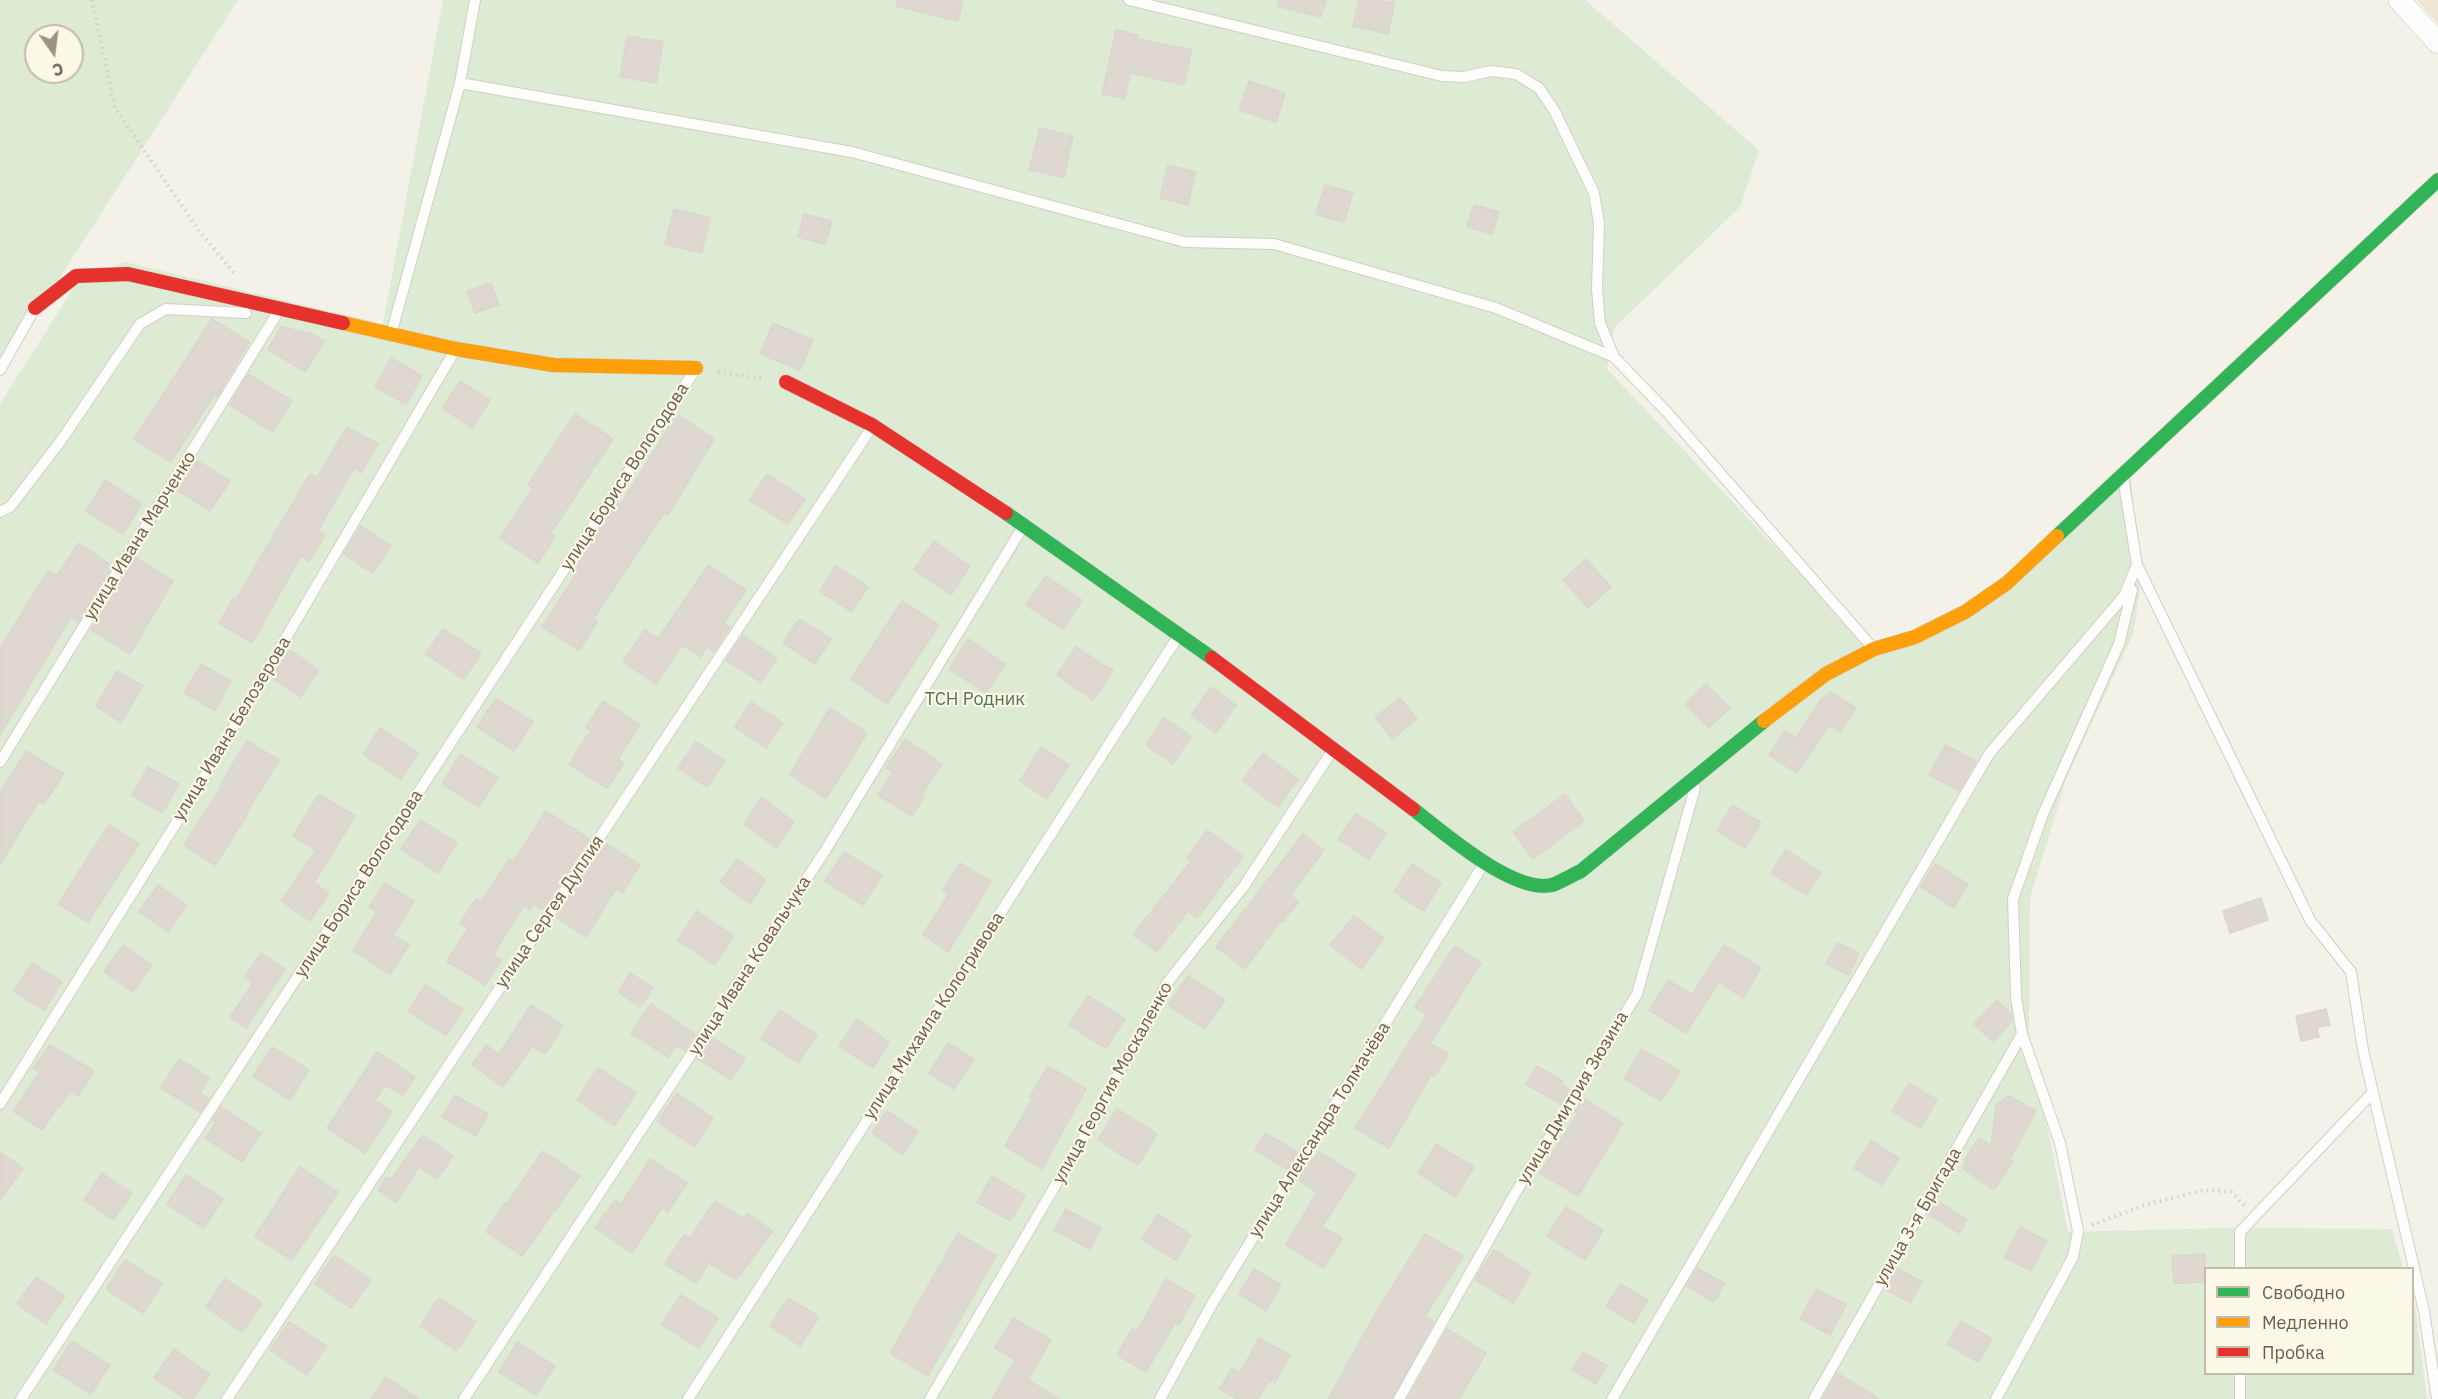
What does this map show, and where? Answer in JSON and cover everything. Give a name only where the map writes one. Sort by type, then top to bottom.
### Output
[{"type":"street","points":[[2399,0],[2438,43]]},
{"type":"street","points":[[786,382],[872,425],[1024,525],[1180,633],[1484,863],[1526,884],[1551,885],[1581,871],[1817,680],[1874,649],[1915,636],[1965,612],[2007,583],[2122,473],[2438,180]]},
{"type":"street","points":[[35,308],[76,276],[128,274],[456,349],[553,365],[696,368]]},
{"type":"lane","points":[[391,335],[460,83],[475,0]]},
{"type":"lane","points":[[1129,0],[1442,75],[1464,77],[1491,71],[1516,75],[1539,88],[1554,110],[1594,193],[1599,224],[1597,289],[1600,323],[1614,357],[1666,411],[1874,649]]},
{"type":"lane","points":[[460,83],[852,152],[1185,242],[1274,244],[1496,308],[1614,357]]},
{"type":"lane","points":[[0,370],[35,308]]},
{"type":"lane","points":[[0,512],[10,507],[60,442],[140,324],[166,309],[237,314],[279,309]]},
{"type":"lane","name":"улица Ивана Марченко","points":[[0,762],[279,309]]},
{"type":"lane","name":"улица Ивана Белозерова","points":[[0,1104],[190,801],[456,349]]},
{"type":"lane","name":"улица Бориса Вологодова","points":[[21,1399],[696,368]]},
{"type":"lane","name":"улица Сергея Дуплия","points":[[227,1399],[872,425]]},
{"type":"lane","points":[[2122,473],[2137,565],[2310,920],[2351,972],[2363,1050],[2414,1267]]},
{"type":"lane","name":"улица Ивана Ковальчука","points":[[464,1399],[823,854],[1024,525]]},
{"type":"lane","points":[[1996,1399],[2073,1257],[2078,1231],[2060,1143],[2022,1034],[2016,997],[2013,898],[2043,814],[2120,644],[2137,565]]},
{"type":"lane","points":[[1612,1399],[1989,754],[2124,596],[2137,565]]},
{"type":"lane","name":"улица Михаила Кологривова","points":[[688,1399],[1180,633]]},
{"type":"lane","name":"улица Георгия Москаленко","points":[[930,1399],[1088,1130],[1167,983],[1244,886],[1334,749]]},
{"type":"lane","name":"улица Дмитрия Зюзина","points":[[1399,1399],[1513,1197],[1637,994],[1698,776]]},
{"type":"lane","name":"улица Александра Толмачёва","points":[[1160,1399],[1212,1304],[1484,863]]},
{"type":"lane","name":"улица 3-я Бригада","points":[[1814,1399],[2022,1034]]},
{"type":"lane","points":[[2240,1267],[2240,1232],[2373,1092]]},
{"type":"lane","points":[[2414,1268],[2424,1311],[2437,1399]]},
{"type":"lane","points":[[2240,1375],[2240,1399]]},
{"type":"path","points":[[92,0],[115,108],[200,232],[237,277]]},
{"type":"path","points":[[696,368],[786,382]]},
{"type":"path","points":[[2078,1231],[2145,1206],[2205,1190],[2230,1192],[2254,1217]]},
{"type":"shaded area","points":[[2417,0],[2438,0],[2438,24]]},
{"type":"green space","points":[[0,0],[238,0],[0,371]]},
{"type":"green space","name":"ТСН Родник","points":[[443,0],[1585,0],[1759,150],[1740,207],[1614,328],[1607,369],[1878,656],[1998,598],[2131,476],[2140,589],[2133,634],[2067,777],[2030,898],[2029,1034],[2068,1232],[2228,1228],[2392,1229],[2403,1267],[2204,1267],[2204,1375],[2414,1375],[2414,1304],[2427,1399],[0,1399],[0,404],[76,284],[125,262],[383,324]]},
{"type":"building","points":[[897,0],[963,0],[958,21],[896,6]]},
{"type":"building","points":[[1278,0],[1326,0],[1321,17],[1277,6]]},
{"type":"building","points":[[1359,0],[1395,2],[1388,34],[1353,26]]},
{"type":"building","points":[[1116,30],[1138,35],[1137,39],[1192,50],[1184,85],[1130,73],[1125,99],[1102,94]]},
{"type":"building","points":[[627,36],[663,42],[656,83],[620,77]]},
{"type":"building","points":[[1249,81],[1285,93],[1276,122],[1239,110]]},
{"type":"building","points":[[1040,128],[1073,136],[1064,177],[1029,170]]},
{"type":"building","points":[[1168,165],[1196,172],[1188,205],[1160,198]]},
{"type":"building","points":[[1325,185],[1353,193],[1344,222],[1316,214]]},
{"type":"building","points":[[1474,205],[1499,212],[1492,234],[1467,227]]},
{"type":"building","points":[[674,209],[710,218],[702,253],[665,244]]},
{"type":"building","points":[[804,214],[832,221],[825,244],[798,237]]},
{"type":"building","points":[[491,283],[499,305],[475,313],[467,291]]},
{"type":"building","points":[[212,319],[249,342],[217,397],[214,395],[171,462],[134,439]]},
{"type":"building","points":[[773,323],[813,340],[800,370],[760,354]]},
{"type":"building","points":[[281,327],[312,334],[324,341],[305,372],[268,349]]},
{"type":"building","points":[[391,358],[422,376],[406,404],[375,387]]},
{"type":"building","points":[[248,374],[292,401],[272,432],[230,405]]},
{"type":"building","points":[[460,381],[490,400],[472,428],[442,408]]},
{"type":"building","points":[[575,414],[613,439],[550,534],[555,537],[538,563],[500,538],[533,488],[528,485]]},
{"type":"building","points":[[677,414],[714,439],[668,515],[664,513],[594,618],[598,621],[579,650],[542,627],[576,574],[572,572],[618,502],[621,504]]},
{"type":"building","points":[[347,427],[378,444],[361,473],[354,468],[318,531],[325,535],[309,561],[301,556],[252,643],[219,623],[233,599],[235,601],[310,474],[317,478]]},
{"type":"building","points":[[196,460],[230,481],[210,511],[177,490]]},
{"type":"building","points":[[767,474],[805,499],[788,524],[750,500]]},
{"type":"building","points":[[105,480],[142,504],[123,534],[86,511]]},
{"type":"building","points":[[361,526],[391,546],[372,573],[344,554]]},
{"type":"building","points":[[934,541],[970,566],[951,595],[914,570]]},
{"type":"building","points":[[79,543],[112,566],[78,622],[71,617],[0,735],[0,648],[48,571],[57,576]]},
{"type":"building","points":[[136,558],[173,581],[130,654],[91,630]]},
{"type":"building","points":[[1586,559],[1611,587],[1588,608],[1563,580]]},
{"type":"building","points":[[708,565],[746,590],[724,623],[730,627],[714,652],[707,647],[700,657],[682,645],[656,684],[623,662],[645,630],[658,639]]},
{"type":"building","points":[[836,566],[868,587],[852,612],[820,591]]},
{"type":"building","points":[[1046,576],[1082,600],[1063,629],[1026,605]]},
{"type":"building","points":[[902,601],[939,625],[887,704],[851,679]]},
{"type":"building","points":[[799,619],[831,639],[815,664],[783,643]]},
{"type":"building","points":[[443,629],[481,653],[464,679],[426,654]]},
{"type":"building","points":[[743,635],[777,658],[761,682],[726,660]]},
{"type":"building","points":[[969,639],[1005,664],[986,693],[949,669]]},
{"type":"building","points":[[1076,647],[1113,671],[1093,700],[1057,675]]},
{"type":"building","points":[[290,650],[319,670],[300,697],[271,677]]},
{"type":"building","points":[[201,664],[231,681],[215,710],[184,693]]},
{"type":"building","points":[[117,671],[143,686],[121,722],[96,706]]},
{"type":"building","points":[[1706,684],[1730,708],[1709,728],[1685,704]]},
{"type":"building","points":[[1211,687],[1236,705],[1216,733],[1191,715]]},
{"type":"building","points":[[1831,692],[1856,708],[1840,732],[1829,725],[1797,773],[1769,755],[1785,731],[1796,738],[1821,699]]},
{"type":"building","points":[[496,698],[533,722],[514,751],[477,727]]},
{"type":"building","points":[[1400,698],[1417,719],[1392,739],[1375,717]]},
{"type":"building","points":[[603,701],[640,725],[618,759],[624,763],[607,788],[569,764],[591,730],[586,727]]},
{"type":"building","points":[[751,702],[783,723],[766,748],[735,727]]},
{"type":"building","points":[[830,708],[867,733],[826,799],[790,774]]},
{"type":"building","points":[[1164,718],[1191,736],[1173,764],[1146,745]]},
{"type":"building","points":[[380,728],[418,753],[401,779],[363,754]]},
{"type":"building","points":[[905,739],[942,764],[921,795],[924,797],[912,816],[878,795],[893,772],[886,768]]},
{"type":"building","points":[[247,741],[279,760],[215,865],[184,845],[222,786],[220,785]]},
{"type":"building","points":[[696,742],[725,761],[707,787],[678,768]]},
{"type":"building","points":[[1946,745],[1976,761],[1959,791],[1929,774]]},
{"type":"building","points":[[1041,747],[1069,765],[1047,799],[1020,781]]},
{"type":"building","points":[[26,751],[64,774],[44,804],[39,801],[0,864],[0,793]]},
{"type":"building","points":[[1263,753],[1298,779],[1278,807],[1242,781]]},
{"type":"building","points":[[460,754],[498,778],[479,807],[442,784]]},
{"type":"building","points":[[148,767],[179,784],[162,813],[132,795]]},
{"type":"building","points":[[319,794],[355,816],[314,883],[329,893],[310,921],[281,901],[316,850],[293,836]]},
{"type":"building","points":[[1565,794],[1584,821],[1533,859],[1513,832]]},
{"type":"building","points":[[762,797],[794,822],[776,848],[744,824]]},
{"type":"building","points":[[1733,805],[1761,823],[1745,848],[1717,830]]},
{"type":"building","points":[[546,811],[589,839],[543,909],[534,904],[530,910],[524,905],[493,955],[501,960],[485,985],[447,961],[468,928],[460,923],[476,899],[481,902],[509,859],[513,862]]},
{"type":"building","points":[[1356,813],[1386,833],[1369,859],[1338,839]]},
{"type":"building","points":[[420,820],[457,843],[438,873],[401,849]]},
{"type":"building","points":[[109,825],[139,844],[88,922],[58,904]]},
{"type":"building","points":[[1207,830],[1243,856],[1197,918],[1188,911],[1157,952],[1133,935],[1191,861],[1187,858]]},
{"type":"building","points":[[1303,834],[1324,850],[1290,895],[1299,902],[1282,922],[1280,921],[1245,969],[1216,947]]},
{"type":"building","points":[[607,844],[640,865],[622,893],[616,889],[586,937],[556,917],[602,848],[604,849]]},
{"type":"building","points":[[1786,850],[1821,873],[1806,895],[1771,873]]},
{"type":"building","points":[[844,852],[882,875],[863,905],[825,881]]},
{"type":"building","points":[[737,859],[766,880],[750,904],[720,882]]},
{"type":"building","points":[[960,863],[991,882],[948,952],[923,934],[949,894],[943,890]]},
{"type":"building","points":[[1412,864],[1441,883],[1424,911],[1394,892]]},
{"type":"building","points":[[1935,864],[1968,884],[1954,908],[1921,887]]},
{"type":"building","points":[[385,883],[414,901],[393,935],[409,945],[390,974],[353,950],[377,912],[369,907]]},
{"type":"building","points":[[158,885],[187,905],[168,932],[139,912]]},
{"type":"building","points":[[2261,898],[2268,920],[2230,933],[2223,911]]},
{"type":"building","points":[[697,911],[734,936],[714,965],[678,940]]},
{"type":"building","points":[[1354,916],[1384,938],[1362,969],[1330,945]]},
{"type":"building","points":[[1837,943],[1859,953],[1849,975],[1826,964]]},
{"type":"building","points":[[123,945],[152,965],[133,992],[104,972]]},
{"type":"building","points":[[1724,945],[1761,968],[1743,998],[1719,982],[1686,1033],[1649,1010],[1668,980],[1692,995]]},
{"type":"building","points":[[1455,946],[1481,963],[1430,1043],[1448,1054],[1434,1077],[1431,1075],[1389,1148],[1355,1128],[1427,1015],[1415,1007]]},
{"type":"building","points":[[261,953],[285,969],[246,1028],[230,1017],[253,983],[245,977]]},
{"type":"building","points":[[32,963],[62,982],[44,1010],[14,991]]},
{"type":"building","points":[[630,973],[653,988],[640,1007],[618,992]]},
{"type":"building","points":[[1188,976],[1225,1000],[1205,1029],[1168,1005]]},
{"type":"building","points":[[425,985],[463,1010],[446,1035],[408,1011]]},
{"type":"building","points":[[1088,996],[1125,1019],[1106,1048],[1069,1025]]},
{"type":"building","points":[[1997,1000],[2011,1014],[2012,1021],[1993,1042],[1974,1024]]},
{"type":"building","points":[[651,1004],[695,1034],[685,1050],[676,1045],[668,1057],[631,1033]]},
{"type":"building","points":[[531,1005],[563,1026],[545,1054],[532,1046],[503,1087],[472,1065],[486,1045],[499,1054]]},
{"type":"building","points":[[2326,1009],[2330,1025],[2317,1027],[2319,1037],[2301,1041],[2296,1016]]},
{"type":"building","points":[[780,1010],[817,1035],[798,1063],[761,1039]]},
{"type":"building","points":[[857,1019],[889,1042],[873,1068],[839,1046]]},
{"type":"building","points":[[712,1038],[745,1058],[731,1080],[697,1058]]},
{"type":"building","points":[[948,1043],[974,1059],[954,1089],[929,1073]]},
{"type":"building","points":[[50,1045],[94,1071],[78,1096],[70,1091],[42,1130],[13,1111],[40,1072],[33,1068]]},
{"type":"building","points":[[272,1047],[309,1070],[290,1100],[253,1076]]},
{"type":"building","points":[[1642,1049],[1680,1072],[1661,1101],[1624,1078]]},
{"type":"building","points":[[377,1052],[415,1077],[403,1095],[385,1085],[375,1100],[392,1112],[365,1153],[327,1128]]},
{"type":"building","points":[[179,1059],[209,1078],[200,1093],[209,1099],[200,1112],[161,1088]]},
{"type":"building","points":[[1048,1066],[1086,1089],[1042,1169],[1005,1146],[1033,1098],[1030,1097]]},
{"type":"building","points":[[1536,1066],[1563,1081],[1561,1084],[1570,1090],[1561,1104],[1526,1084]]},
{"type":"building","points":[[598,1068],[636,1093],[614,1126],[577,1100]]},
{"type":"building","points":[[1909,1083],[1937,1100],[1920,1128],[1892,1111]]},
{"type":"building","points":[[677,1093],[713,1118],[694,1147],[657,1122]]},
{"type":"building","points":[[455,1095],[488,1114],[476,1136],[442,1117]]},
{"type":"building","points":[[2009,1096],[2036,1111],[2010,1159],[2013,1161],[1994,1190],[1963,1169],[1967,1156],[1979,1138],[1991,1146],[1996,1105]]},
{"type":"building","points":[[1582,1098],[1623,1123],[1578,1196],[1540,1173],[1578,1113],[1574,1111]]},
{"type":"building","points":[[221,1107],[261,1133],[242,1162],[205,1138],[216,1122],[213,1120]]},
{"type":"building","points":[[1117,1109],[1157,1134],[1138,1165],[1098,1140]]},
{"type":"building","points":[[887,1111],[918,1131],[902,1155],[872,1133]]},
{"type":"building","points":[[1265,1133],[1297,1152],[1287,1169],[1255,1150]]},
{"type":"building","points":[[423,1135],[453,1156],[437,1179],[419,1167],[396,1203],[378,1190],[387,1177],[391,1179]]},
{"type":"building","points":[[1871,1141],[1899,1158],[1882,1185],[1854,1168]]},
{"type":"building","points":[[1436,1144],[1474,1167],[1455,1197],[1418,1173]]},
{"type":"building","points":[[543,1151],[580,1176],[522,1256],[486,1232]]},
{"type":"building","points":[[0,1152],[23,1168],[0,1201]]},
{"type":"building","points":[[1319,1152],[1356,1175],[1322,1227],[1342,1238],[1324,1268],[1286,1245],[1317,1192],[1300,1181],[1302,1178],[1299,1177],[1310,1160],[1312,1161]]},
{"type":"building","points":[[650,1159],[687,1183],[668,1212],[662,1208],[632,1253],[595,1228],[615,1200],[621,1204]]},
{"type":"building","points":[[300,1167],[338,1192],[292,1260],[255,1236]]},
{"type":"building","points":[[102,1173],[132,1193],[113,1220],[84,1200]]},
{"type":"building","points":[[186,1175],[223,1199],[204,1228],[167,1204]]},
{"type":"building","points":[[992,1176],[1025,1196],[1010,1221],[977,1202]]},
{"type":"building","points":[[715,1201],[744,1219],[748,1214],[773,1231],[736,1280],[709,1263],[696,1283],[665,1264],[684,1235],[690,1238]]},
{"type":"building","points":[[1938,1201],[1967,1220],[1959,1233],[1929,1214]]},
{"type":"building","points":[[1566,1207],[1603,1230],[1585,1260],[1547,1236]]},
{"type":"building","points":[[1066,1209],[1101,1228],[1090,1249],[1054,1230]]},
{"type":"building","points":[[1158,1214],[1191,1235],[1176,1260],[1142,1239]]},
{"type":"building","points":[[2020,1227],[2047,1241],[2031,1271],[2004,1257]]},
{"type":"building","points":[[958,1233],[996,1256],[928,1376],[890,1353]]},
{"type":"building","points":[[1425,1234],[1463,1256],[1425,1316],[1434,1322],[1392,1399],[1328,1399],[1377,1311]]},
{"type":"building","points":[[1494,1250],[1531,1273],[1513,1303],[1475,1279]]},
{"type":"building","points":[[2205,1254],[2204,1282],[2174,1283],[2172,1256]]},
{"type":"building","points":[[334,1255],[371,1280],[351,1308],[315,1284]]},
{"type":"building","points":[[125,1260],[162,1284],[143,1313],[106,1289]]},
{"type":"building","points":[[1697,1268],[1724,1283],[1714,1302],[1687,1286]]},
{"type":"building","points":[[1897,1268],[1922,1282],[1910,1303],[1885,1289]]},
{"type":"building","points":[[1254,1269],[1281,1285],[1266,1311],[1239,1294]]},
{"type":"building","points":[[36,1277],[65,1296],[46,1324],[17,1304]]},
{"type":"building","points":[[225,1279],[262,1303],[242,1332],[206,1307]]},
{"type":"building","points":[[1166,1279],[1195,1296],[1178,1326],[1175,1323],[1146,1372],[1117,1355],[1132,1329],[1137,1331]]},
{"type":"building","points":[[1620,1284],[1648,1300],[1634,1323],[1606,1306]]},
{"type":"building","points":[[1816,1289],[1846,1305],[1830,1335],[1800,1319]]},
{"type":"building","points":[[681,1295],[718,1318],[699,1348],[662,1324]]},
{"type":"building","points":[[439,1298],[476,1322],[456,1351],[420,1326]]},
{"type":"building","points":[[788,1298],[819,1317],[800,1346],[770,1326]]},
{"type":"building","points":[[1013,1318],[1051,1340],[1028,1380],[1059,1399],[992,1399],[1015,1360],[995,1348]]},
{"type":"building","points":[[1961,1321],[1992,1339],[1978,1362],[1947,1344]]},
{"type":"building","points":[[289,1322],[326,1346],[307,1375],[270,1350]]},
{"type":"building","points":[[1447,1329],[1486,1353],[1459,1399],[1408,1399]]},
{"type":"building","points":[[1259,1338],[1290,1355],[1275,1383],[1270,1380],[1258,1399],[1237,1399],[1220,1389],[1232,1368],[1240,1373]]},
{"type":"building","points":[[72,1341],[110,1365],[91,1394],[53,1370]]},
{"type":"building","points":[[517,1342],[555,1366],[536,1395],[499,1372]]},
{"type":"building","points":[[174,1349],[210,1374],[193,1399],[186,1399],[154,1378]]},
{"type":"building","points":[[1583,1352],[1607,1366],[1596,1384],[1572,1370]]},
{"type":"building","points":[[1837,1373],[1879,1399],[1823,1399]]},
{"type":"building","points":[[386,1377],[419,1399],[371,1399]]},
{"type":"traffic: fast","points":[[2057,536],[2438,180]]},
{"type":"traffic: fast","points":[[1006,513],[1212,658]]},
{"type":"traffic: fast","points":[[1413,809],[1460,846],[1499,871],[1536,885],[1552,885],[1581,871],[1764,721]]},
{"type":"traffic: slow","points":[[343,323],[456,349],[553,365],[696,368]]},
{"type":"traffic: slow","points":[[1764,721],[1826,674],[1874,649],[1915,637],[1965,612],[2007,583],[2057,536]]},
{"type":"traffic: jam","points":[[35,308],[76,276],[128,274],[343,323]]},
{"type":"traffic: jam","points":[[786,382],[872,425],[1006,513]]},
{"type":"traffic: jam","points":[[1212,658],[1413,809]]}]
